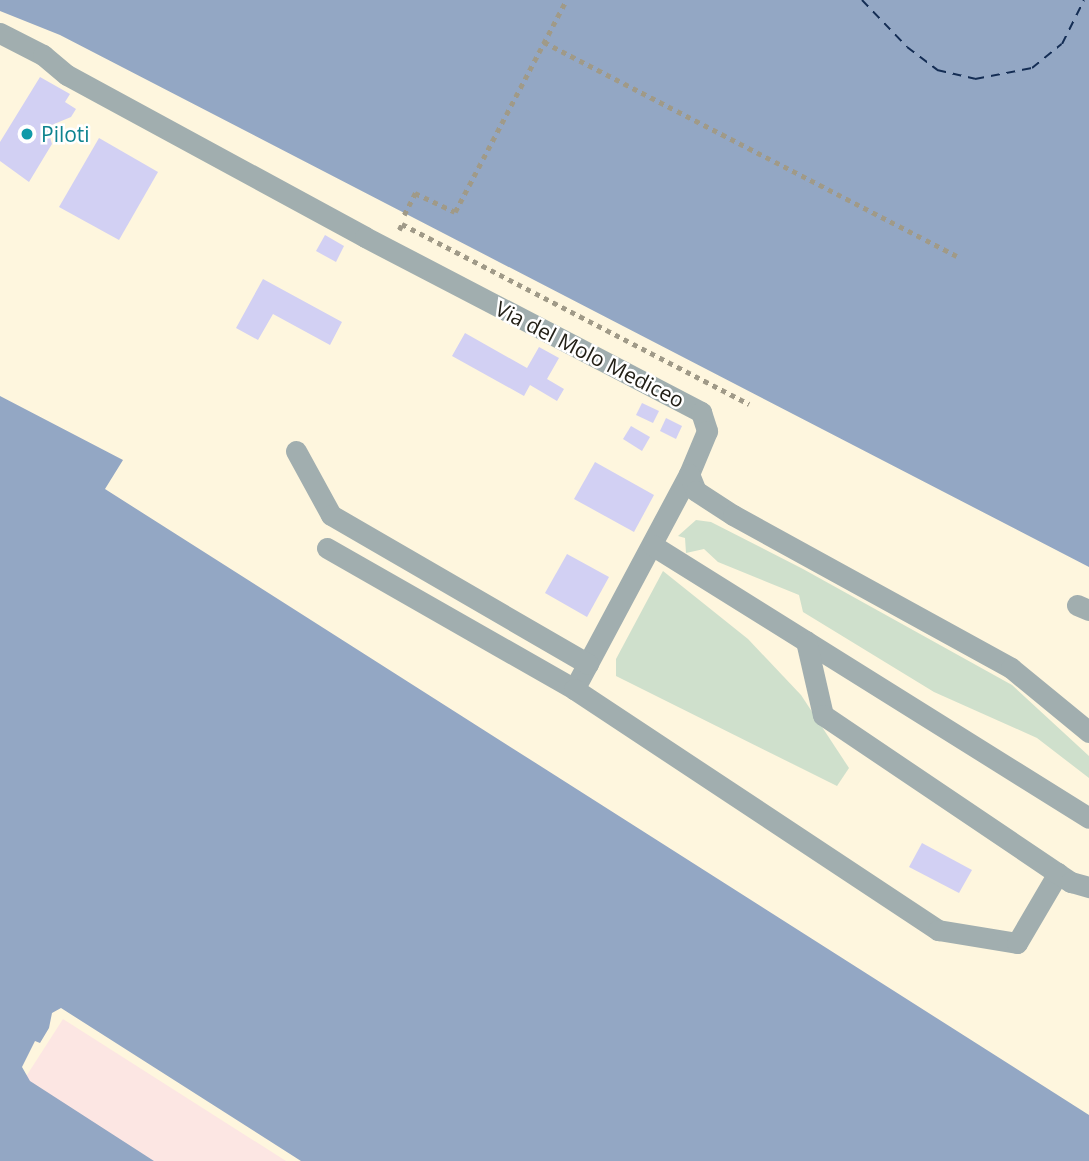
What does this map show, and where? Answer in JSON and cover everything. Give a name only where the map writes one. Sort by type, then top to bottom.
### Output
[{"type":"street","name":"Via del Molo Mediceo","points":[[0,33],[37,51],[67,75],[365,237],[701,412],[707,432],[689,474],[574,689]]},
{"type":"street","points":[[296,451],[331,515],[588,664]]},
{"type":"street","points":[[689,474],[696,491],[733,515],[1012,668],[1089,732]]},
{"type":"street","points":[[652,545],[1089,818]]},
{"type":"street","points":[[327,548],[574,689],[939,930],[1017,943],[1058,873]]},
{"type":"street","points":[[806,641],[823,715],[1058,873],[1089,887]]},
{"type":"path","points":[[404,215],[415,193],[455,212],[566,1]]},
{"type":"path","points":[[544,42],[957,256]]},
{"type":"path","points":[[397,233],[402,224],[750,404]]},
{"type":"shaded area","points":[[63,1019],[286,1161],[0,1161],[0,1117]]},
{"type":"green space","points":[[696,520],[711,522],[803,569],[1012,685],[1089,756],[1089,778],[1037,738],[934,692],[803,612],[799,595],[718,562],[704,549],[686,553],[685,538],[678,536]]},
{"type":"green space","points":[[663,571],[748,639],[801,695],[849,768],[837,786],[616,676],[616,659]]},
{"type":"water","points":[[0,0],[1089,0],[1089,567],[60,35],[0,11]]},
{"type":"water","points":[[0,396],[123,460],[105,489],[1089,1115],[1089,1161],[301,1161],[61,1008],[52,1013],[49,1028],[40,1043],[35,1041],[22,1067],[30,1081],[154,1161],[0,1161]]},
{"type":"building","name":"Piloti","points":[[40,77],[70,94],[65,102],[76,109],[71,117],[47,127],[52,144],[29,182],[0,161],[0,142]]},
{"type":"building","points":[[99,138],[158,172],[119,240],[59,207]]},
{"type":"building","points":[[325,235],[344,246],[336,262],[316,251]]},
{"type":"building","points":[[263,279],[342,322],[330,345],[273,314],[258,340],[236,328]]},
{"type":"building","points":[[465,333],[527,368],[539,347],[559,358],[547,379],[564,389],[557,401],[530,385],[524,396],[452,356]]},
{"type":"building","points":[[642,403],[659,411],[653,423],[636,415]]},
{"type":"building","points":[[666,418],[682,426],[676,439],[660,431]]},
{"type":"building","points":[[631,426],[650,437],[642,451],[623,439]]},
{"type":"building","points":[[595,462],[654,495],[634,532],[574,499]]},
{"type":"building","points":[[567,554],[609,577],[587,617],[545,593]]},
{"type":"building","points":[[922,843],[972,870],[959,893],[909,867]]},
{"type":"ferry route","points":[[862,0],[907,47],[937,70],[975,79],[1032,68],[1062,44],[1084,0]]},
{"type":"place","name":"Piloti","points":[[27,134]]}]
